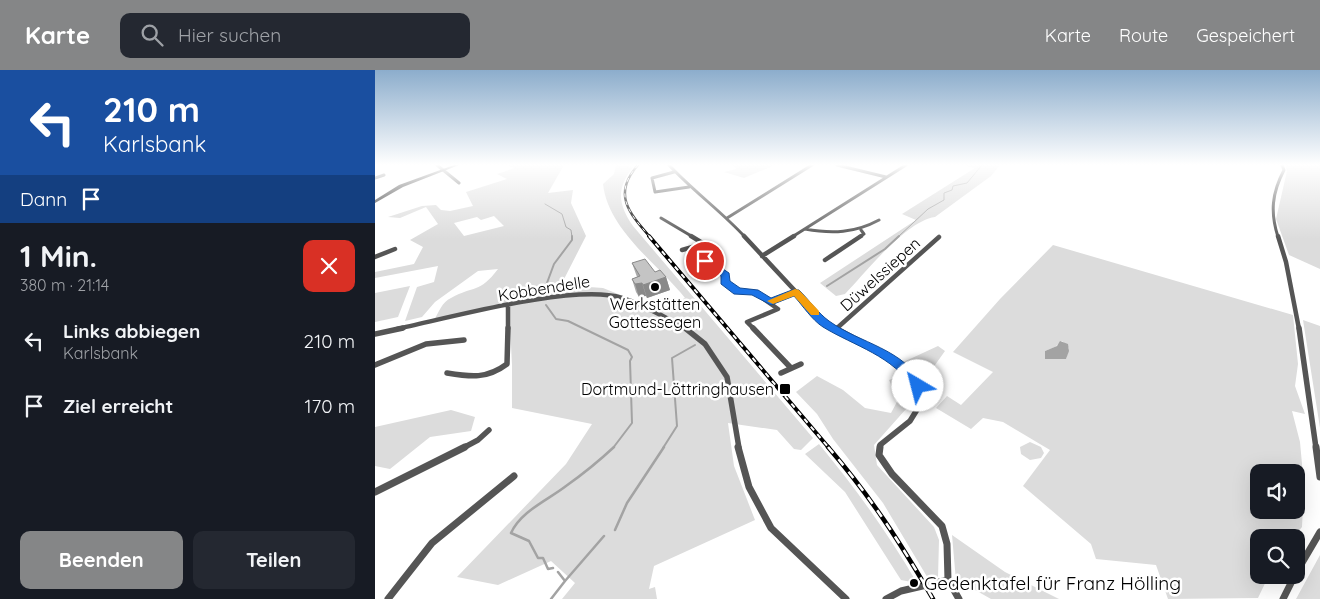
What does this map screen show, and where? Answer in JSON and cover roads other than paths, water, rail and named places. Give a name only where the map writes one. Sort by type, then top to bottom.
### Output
[{"type":"main road","points":[[376,201],[395,190]]},
{"type":"street","points":[[655,190],[655,192],[671,190]]},
{"type":"street","points":[[692,190],[727,218],[825,323],[898,362],[916,381],[919,397],[918,408],[910,421],[881,445],[879,456],[882,462],[942,526],[947,544],[948,580],[959,599]]},
{"type":"street","points":[[727,218],[772,190]]},
{"type":"street","points":[[762,256],[866,190]]},
{"type":"street","points":[[1275,190],[1271,218],[1286,262],[1297,315],[1320,477]]},
{"type":"street","points":[[661,218],[709,247],[703,259],[726,276],[725,282],[738,291],[754,292],[771,302],[777,309],[747,322],[791,368]]},
{"type":"street","points":[[805,229],[832,233],[861,230],[879,220]]},
{"type":"street","points":[[825,260],[864,234],[861,230]]},
{"type":"street","name":"Düwelssiepen","points":[[836,329],[939,237]]},
{"type":"street","points":[[682,250],[703,244]]},
{"type":"street","points":[[375,257],[395,249]]},
{"type":"street","points":[[825,253],[831,256]]},
{"type":"street","points":[[704,274],[715,268]]},
{"type":"street","points":[[771,302],[795,292]]},
{"type":"street","name":"Kobbendelle","points":[[375,334],[508,306],[582,294],[609,294],[622,298],[698,336],[727,377],[737,441],[749,487],[758,506],[777,533],[846,599]]},
{"type":"street","points":[[447,373],[477,377],[493,376],[507,364],[508,306]]},
{"type":"street","points":[[375,365],[426,344],[464,340]]},
{"type":"street","points":[[781,373],[801,364]]},
{"type":"street","points":[[375,492],[478,440],[489,430]]},
{"type":"street","points":[[389,599],[432,543],[514,476]]},
{"type":"street","points":[[1305,558],[1320,532]]},
{"type":"street","points":[[886,599],[901,590],[948,580]]},
{"type":"street","points":[[1283,599],[1291,584]]},
{"type":"waterway","points":[[898,237],[928,209],[944,200],[944,193],[952,190]]},
{"type":"waterway","points":[[545,204],[562,214],[566,227],[571,230],[572,237]]},
{"type":"waterway","points":[[827,286],[885,249],[899,236]]},
{"type":"waterway","points":[[544,291],[554,264],[572,240],[572,237]]},
{"type":"waterway","points":[[546,305],[556,319],[568,321],[628,350],[632,357],[630,361],[632,423],[613,448]]},
{"type":"waterway","points":[[663,448],[677,426],[672,358],[695,345]]},
{"type":"waterway","points":[[615,530],[627,503],[664,447]]},
{"type":"waterway","points":[[553,568],[548,569],[543,558],[538,558],[529,541],[511,533],[515,525],[528,512],[579,477],[613,448]]},
{"type":"waterway","points":[[565,581],[604,536]]},
{"type":"waterway","points":[[558,572],[565,581]]},
{"type":"waterway","points":[[551,599],[565,581]]},
{"type":"railway","points":[[625,190],[626,203],[630,211],[650,237]]},
{"type":"railway","points":[[649,236],[829,448]]},
{"type":"railway","points":[[828,447],[884,520],[933,599]]},
{"type":"place","name":"Werkstätten Gottessegen","points":[[655,287]]},
{"type":"place","name":"Dortmund-Löttringhausen","points":[[785,389]]},
{"type":"place","name":"Gedenktafel für Franz Hölling","points":[[914,583]]}]
